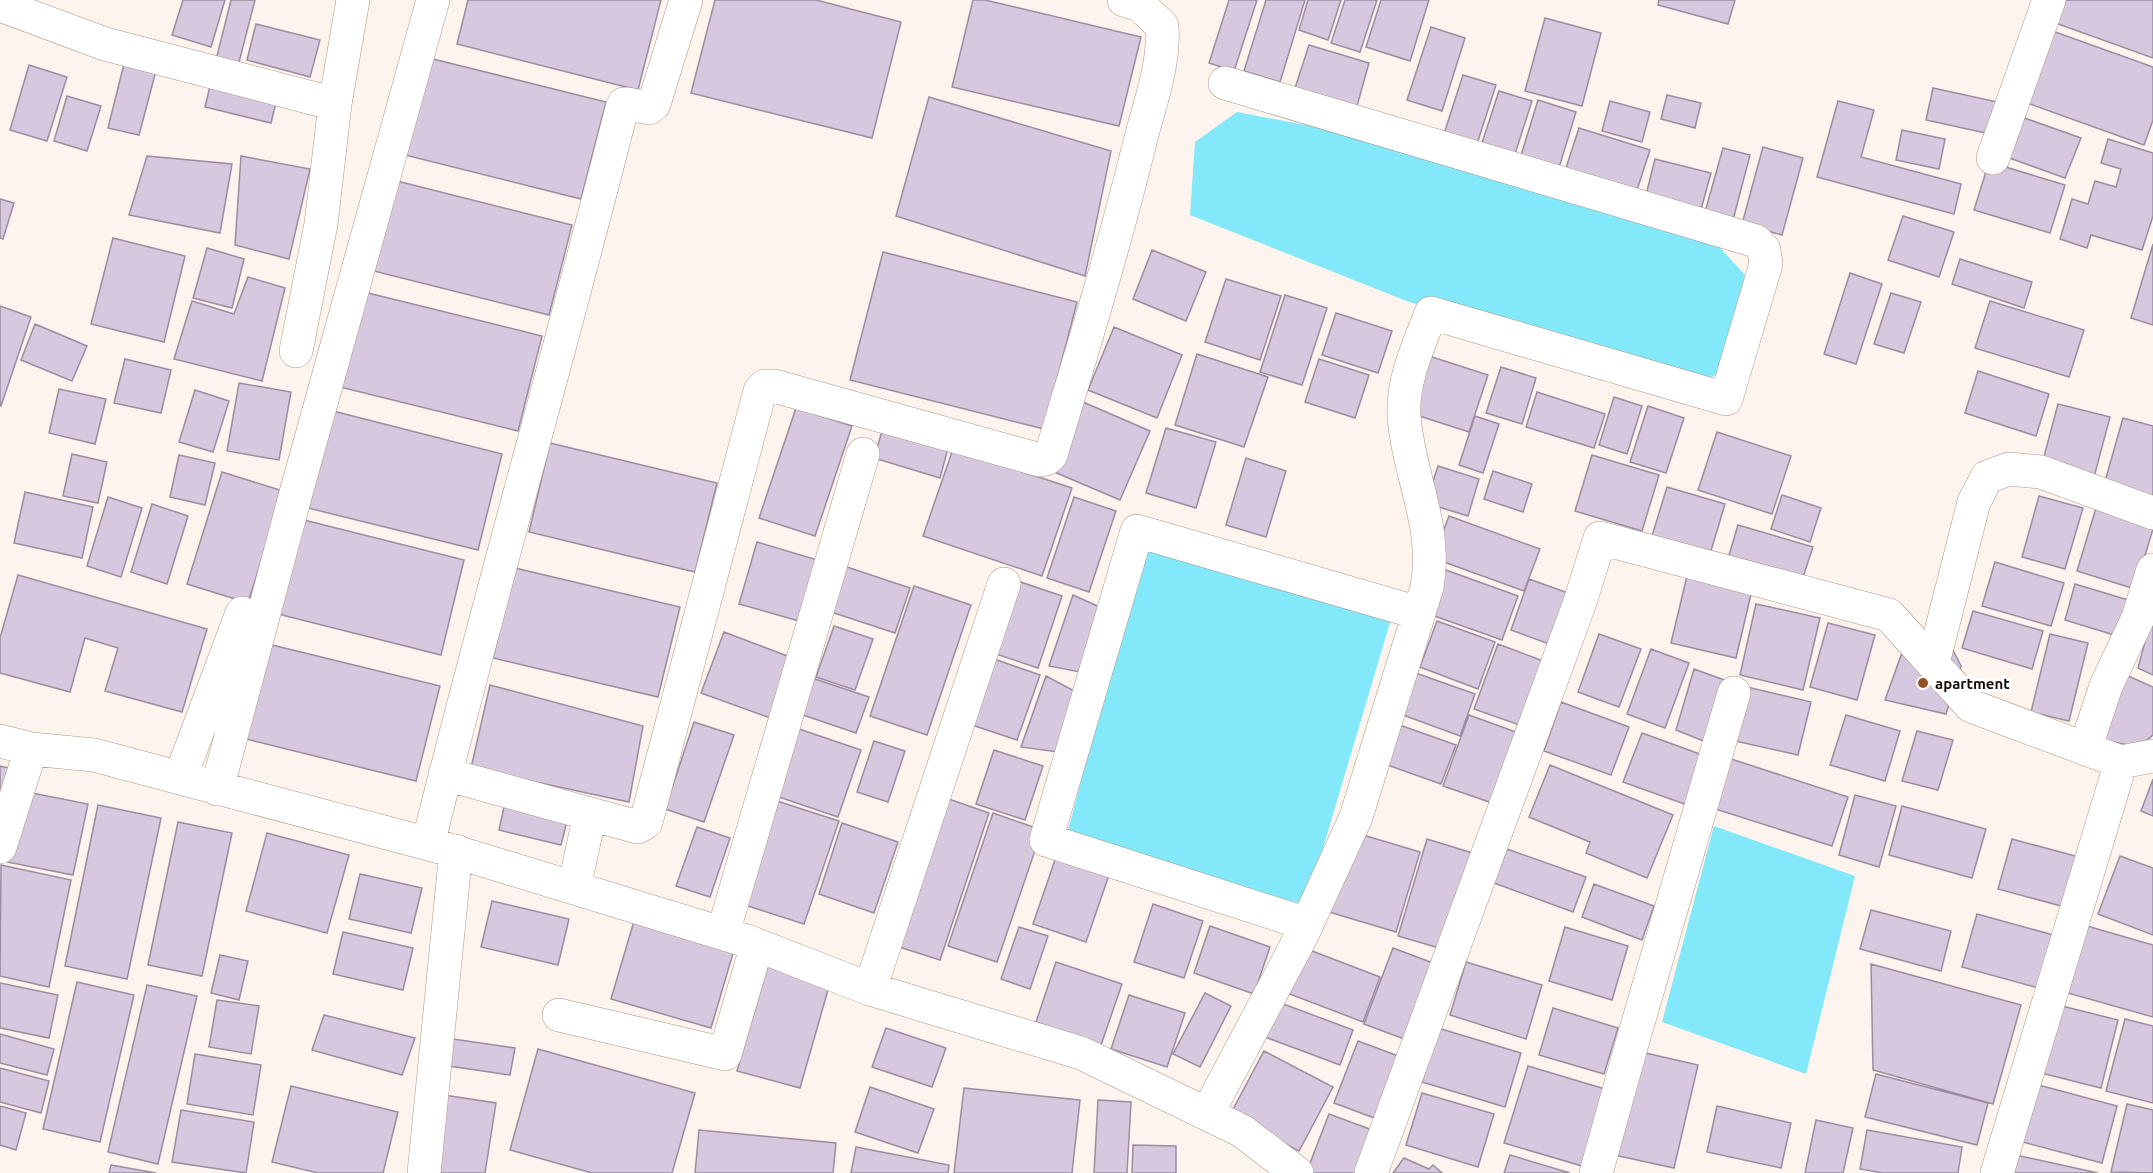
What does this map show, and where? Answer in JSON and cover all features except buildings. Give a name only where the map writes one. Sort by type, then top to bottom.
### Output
[{"type":"street","points":[[296,351],[321,224],[335,104],[353,0]]},
{"type":"street","points":[[217,789],[299,481],[433,0]]},
{"type":"street","points":[[424,1173],[445,774],[622,108],[624,104],[649,108],[654,104],[686,0]]},
{"type":"street","points":[[445,774],[638,827],[646,822],[760,391],[765,386],[774,386],[1040,460],[1050,455],[1120,222],[1159,68],[1163,39],[1162,26],[1140,5],[1124,0]]},
{"type":"street","points":[[1993,158],[2049,0]]},
{"type":"street","points":[[0,5],[105,44],[335,104]]},
{"type":"street","points":[[1207,1114],[1307,924],[1356,817],[1419,613],[1431,565],[1428,526],[1410,453],[1404,413],[1409,372],[1431,313],[1726,399],[1766,264],[1764,250],[1756,242],[1740,236],[1225,83]]},
{"type":"street","points":[[723,933],[863,454]]},
{"type":"street","points":[[1933,663],[1974,502],[1987,477],[2009,469],[2042,472],[2153,513]]},
{"type":"street","points":[[1307,924],[1046,840],[1137,531],[1419,613]]},
{"type":"street","points":[[1371,1173],[1580,602],[1600,538],[1889,615],[1971,706],[2121,762],[2153,756]]},
{"type":"street","points":[[2085,749],[2106,686],[2138,618],[2153,570]]},
{"type":"street","points":[[870,989],[1004,584]]},
{"type":"street","points":[[180,778],[242,613]]},
{"type":"street","points":[[1596,1173],[1734,693]]},
{"type":"street","points":[[0,847],[15,745],[94,755],[442,848],[723,933],[870,989],[1081,1053],[1242,1131],[1297,1173]]},
{"type":"street","points":[[1997,1173],[2121,762]]},
{"type":"street","points":[[574,888],[590,814]]},
{"type":"street","points":[[559,1015],[725,1054],[757,945]]},
{"type":"water","points":[[1237,112],[1326,129],[1713,240],[1745,275],[1720,373],[1696,384],[1409,302],[1190,215],[1195,142]]},
{"type":"water","points":[[1145,538],[1392,616],[1306,905],[1066,838]]},
{"type":"water","points":[[1714,826],[1855,876],[1806,1074],[1662,1022]]},
{"type":"place","name":"apartment","points":[[1923,683]]}]
